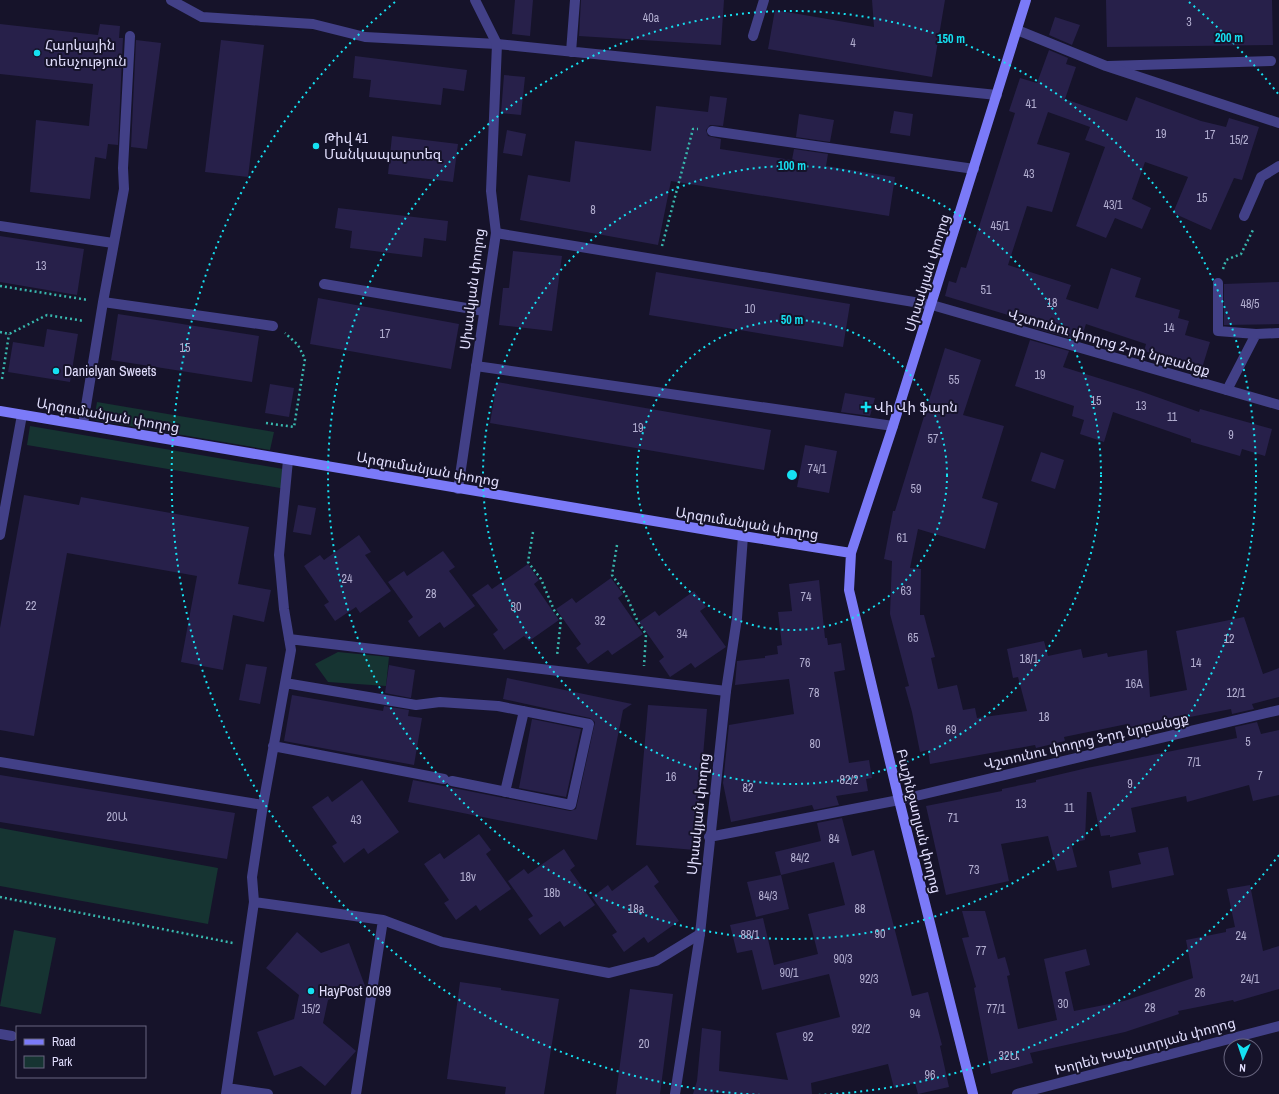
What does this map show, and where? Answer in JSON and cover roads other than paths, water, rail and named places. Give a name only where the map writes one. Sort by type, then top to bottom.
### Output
[{"type":"main road","name":"Սիսակյան փողոց","points":[[851,553],[932,305],[1026,0]]},
{"type":"main road","name":"Արզումանյան փողոց","points":[[0,411],[458,489],[851,553]]},
{"type":"main road","name":"Բաշինջաղյան փողոց","points":[[851,553],[849,590],[898,800],[973,1094]]},
{"type":"street","points":[[172,0],[202,17],[313,24],[365,37],[416,42],[497,44],[997,95]]},
{"type":"street","name":"Սիսակյան փողոց","points":[[458,489],[496,233],[491,191],[497,44],[475,0]]},
{"type":"street","points":[[571,52],[574,0]]},
{"type":"street","points":[[753,36],[764,0]]},
{"type":"street","points":[[1017,30],[1106,66],[1279,123]]},
{"type":"street","points":[[83,424],[103,302],[124,190],[123,168],[130,36]]},
{"type":"street","points":[[1106,66],[1272,61]]},
{"type":"street","points":[[712,131],[974,169]]},
{"type":"street","points":[[1244,216],[1261,176],[1279,166]]},
{"type":"street","points":[[0,226],[114,243]]},
{"type":"street","name":"Վշտունու փողոց 2-րդ նրբանցք","points":[[496,233],[932,305],[1279,405]]},
{"type":"street","points":[[1218,282],[1218,331],[1256,334],[1279,333]]},
{"type":"street","points":[[324,284],[484,311]]},
{"type":"street","points":[[103,302],[273,326]]},
{"type":"street","points":[[1227,390],[1256,334]]},
{"type":"street","points":[[476,366],[893,426]]},
{"type":"street","points":[[0,535],[22,415]]},
{"type":"street","points":[[268,1094],[227,1091],[254,902],[252,877],[263,805],[291,650],[279,555],[288,460]]},
{"type":"street","name":"Սիսակյան փողոց","points":[[675,1094],[700,934],[709,837],[726,691],[737,618],[743,536]]},
{"type":"street","points":[[289,639],[555,672],[726,691]]},
{"type":"street","points":[[274,746],[571,805],[589,724],[498,706],[440,702],[416,705],[286,683]]},
{"type":"street","name":"Վշտունու փողոց 3-րդ նրբանցք","points":[[709,837],[898,800],[1279,710]]},
{"type":"street","points":[[505,792],[524,711]]},
{"type":"street","points":[[0,762],[263,805]]},
{"type":"street","points":[[254,902],[383,920],[442,942],[609,973],[656,961],[700,934]]},
{"type":"street","points":[[356,1094],[383,920]]},
{"type":"street","name":"Խորեն Խաչատրյան փողոց","points":[[1017,1094],[1279,1026]]},
{"type":"street","points":[[0,1034],[12,1036]]},
{"type":"place","name":"Հարկային տեսչություն","points":[[37,53]]},
{"type":"place","name":"Թիվ 41 Մանկապարտեզ","points":[[316,146]]},
{"type":"place","name":"Danielyan Sweets","points":[[56,371]]},
{"type":"place","name":"Վի Վի ֆարն","points":[[866,407]]},
{"type":"place","name":"HayPost 0099","points":[[311,991]]}]
